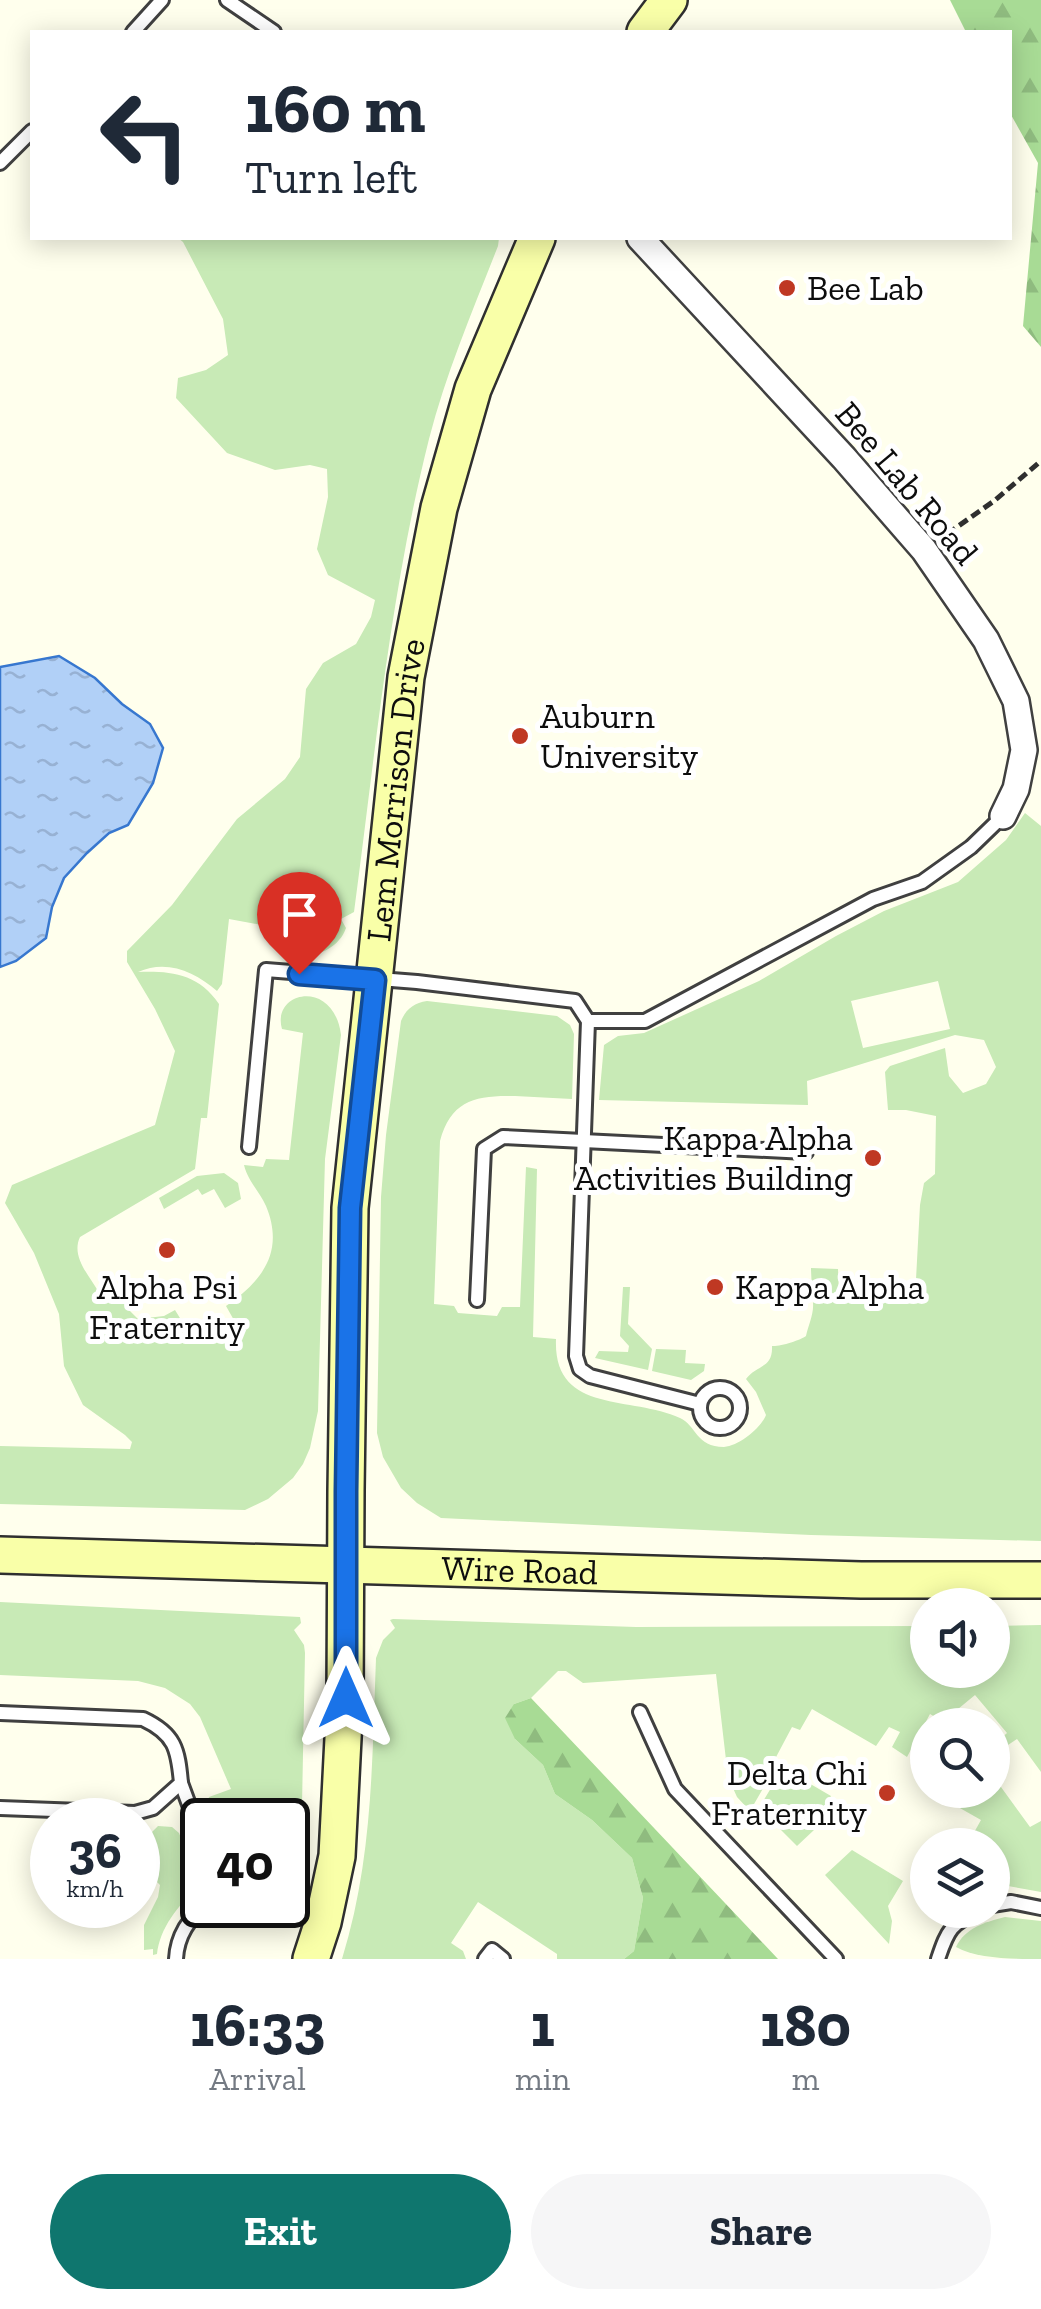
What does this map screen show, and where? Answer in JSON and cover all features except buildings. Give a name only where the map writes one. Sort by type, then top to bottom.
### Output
[{"type":"street","points":[[646,30],[668,0]]},
{"type":"street","name":"Lem Morrison Drive","points":[[312,1959],[337,1856],[346,1698],[350,1208],[406,677],[439,508],[473,389],[536,240]]},
{"type":"street","name":"Bee Lab Road","points":[[642,240],[924,550],[986,640],[1016,701],[1024,750],[1016,789],[1002,816]]},
{"type":"street","name":"Wire Road","points":[[0,1555],[862,1580],[1041,1580]]},
{"type":"lane","points":[[135,30],[162,0]]},
{"type":"lane","points":[[227,0],[271,30]]},
{"type":"lane","points":[[0,163],[30,133]]},
{"type":"lane","points":[[588,1021],[646,1020],[873,899],[922,882],[971,847],[1002,816]]},
{"type":"lane","points":[[248,1147],[266,970],[417,982],[575,1001],[588,1021],[576,1356],[580,1368],[590,1376],[700,1404]]},
{"type":"lane","points":[[477,1300],[484,1149],[502,1137],[806,1152]]},
{"type":"lane","points":[[640,1712],[675,1788],[836,1959]]},
{"type":"lane","points":[[0,1713],[143,1719],[160,1727],[173,1742],[187,1798]]},
{"type":"lane","points":[[0,1808],[135,1813],[153,1808],[181,1783]]},
{"type":"lane","points":[[1010,1902],[1041,1908]]},
{"type":"lane","points":[[310,1918],[323,1922]]},
{"type":"lane","points":[[176,1959],[184,1928]]},
{"type":"lane","points":[[938,1959],[950,1928]]},
{"type":"lane","points":[[486,1959],[492,1950],[504,1959]]},
{"type":"path","points":[[924,550],[994,501],[1041,461]]},
{"type":"green space","points":[[950,0],[1041,0],[1041,347],[1023,326],[1038,163],[1012,117],[1012,30],[965,30]]},
{"type":"green space","points":[[180,240],[499,240],[443,390],[415,497],[385,675],[354,912],[341,919],[346,928],[339,940],[328,949],[302,956],[277,949],[267,926],[229,919],[222,984],[217,991],[199,978],[170,967],[138,972],[183,976],[202,986],[219,1004],[207,1118],[201,1118],[195,1169],[80,1237],[78,1244],[82,1265],[98,1291],[109,1296],[118,1291],[138,1319],[164,1316],[175,1310],[196,1344],[235,1322],[226,1306],[259,1276],[267,1264],[273,1238],[266,1206],[244,1165],[263,1167],[266,1159],[289,1160],[303,1033],[282,1029],[281,1016],[294,999],[305,996],[327,1005],[336,1017],[341,1035],[325,1159],[318,1411],[310,1448],[293,1478],[268,1499],[245,1510],[0,1504],[0,1446],[130,1449],[132,1442],[83,1405],[64,1366],[59,1314],[34,1253],[5,1203],[12,1185],[155,1125],[175,1051],[127,962],[127,951],[172,905],[237,819],[285,779],[300,757],[306,689],[323,663],[356,644],[371,617],[375,600],[328,575],[317,549],[328,497],[327,469],[310,465],[275,470],[227,453],[176,398],[178,378],[206,370],[228,355],[223,319]]},
{"type":"green space","points":[[1025,813],[1041,826],[1041,1541],[441,1518],[417,1503],[401,1488],[383,1457],[377,1433],[381,1197],[401,1021],[408,1010],[427,1001],[557,1016],[570,1025],[574,1034],[572,1099],[477,1099],[458,1108],[445,1127],[440,1141],[434,1304],[454,1306],[458,1313],[497,1316],[502,1307],[520,1307],[526,1167],[537,1169],[533,1337],[556,1339],[558,1363],[567,1380],[581,1391],[680,1418],[702,1440],[715,1446],[730,1446],[749,1436],[766,1415],[746,1379],[767,1363],[772,1346],[806,1336],[813,1307],[811,1268],[838,1269],[839,1294],[915,1298],[920,1205],[924,1183],[935,1174],[936,1116],[888,1110],[885,1072],[890,1066],[945,1048],[949,1076],[963,1093],[986,1084],[996,1067],[984,1040],[955,1035],[807,1081],[808,1105],[599,1100],[604,1045],[618,1036],[644,1033],[759,981],[884,911],[958,882],[1006,840]],"holes":[[[938,981],[950,1029],[863,1048],[851,1001]]]},
{"type":"green space","points":[[224,1173],[238,1183],[241,1199],[225,1208],[214,1189],[202,1195],[198,1189],[164,1209],[159,1198],[197,1176]]},
{"type":"green space","points":[[623,1287],[630,1287],[628,1324],[652,1349],[648,1370],[595,1358],[599,1351],[628,1352],[629,1346],[620,1336]]},
{"type":"green space","points":[[656,1349],[686,1350],[685,1363],[705,1364],[704,1371],[691,1380],[652,1371]]},
{"type":"green space","points":[[0,1602],[300,1617],[301,1623],[294,1630],[305,1653],[302,1798],[209,1798],[231,1789],[200,1717],[190,1704],[165,1688],[138,1681],[0,1675]]},
{"type":"green space","points":[[390,1620],[636,1627],[910,1626],[910,1688],[1010,1688],[1010,1626],[1041,1625],[1041,1772],[1017,1739],[1010,1744],[1010,1708],[986,1708],[975,1695],[959,1708],[910,1708],[907,1757],[892,1747],[900,1732],[889,1727],[876,1746],[812,1709],[800,1730],[792,1727],[775,1759],[776,1766],[750,1811],[737,1797],[728,1777],[716,1674],[583,1683],[566,1671],[558,1671],[531,1698],[514,1704],[515,1739],[543,1765],[555,1794],[592,1820],[632,1858],[643,1898],[634,1951],[624,1959],[557,1959],[557,1954],[478,1902],[451,1943],[463,1951],[466,1959],[342,1959],[365,1847],[376,1658],[383,1640],[395,1628]]},
{"type":"green space","points":[[531,1698],[778,1959],[624,1959],[634,1951],[643,1898],[632,1858],[592,1820],[555,1794],[543,1765],[515,1739],[505,1718],[514,1704]]},
{"type":"green space","points":[[783,1768],[831,1796],[827,1803],[831,1814],[797,1846],[759,1808]]},
{"type":"green space","points":[[1010,1799],[1030,1827],[1041,1821],[1041,1892],[1010,1886],[1010,1828],[977,1828],[981,1820],[960,1808],[1010,1808]]},
{"type":"green space","points":[[160,1826],[172,1827],[180,1836],[180,1907],[162,1935],[157,1954],[153,1955],[153,1949],[144,1950],[144,1928],[160,1928]]},
{"type":"green space","points":[[852,1850],[903,1881],[888,1906],[892,1921],[889,1944],[825,1875]]},
{"type":"green space","points":[[1010,1918],[1041,1921],[1041,1959],[985,1956],[956,1947],[970,1930],[1010,1928]]},
{"type":"water","points":[[59,656],[95,678],[150,724],[163,748],[153,783],[128,825],[109,833],[64,878],[52,907],[46,938],[16,961],[0,967],[0,667]]},
{"type":"place","name":"Bee Lab","points":[[787,288]]},
{"type":"place","name":"Auburn University","points":[[520,736]]},
{"type":"place","name":"Kappa Alpha Activities Building","points":[[873,1158]]},
{"type":"place","name":"Alpha Psi Fraternity","points":[[167,1250]]},
{"type":"place","name":"Kappa Alpha","points":[[715,1287]]},
{"type":"place","name":"Delta Chi Fraternity","points":[[887,1793]]},
{"type":"route","points":[[299,974],[375,980],[350,1208],[346,1698]]}]
